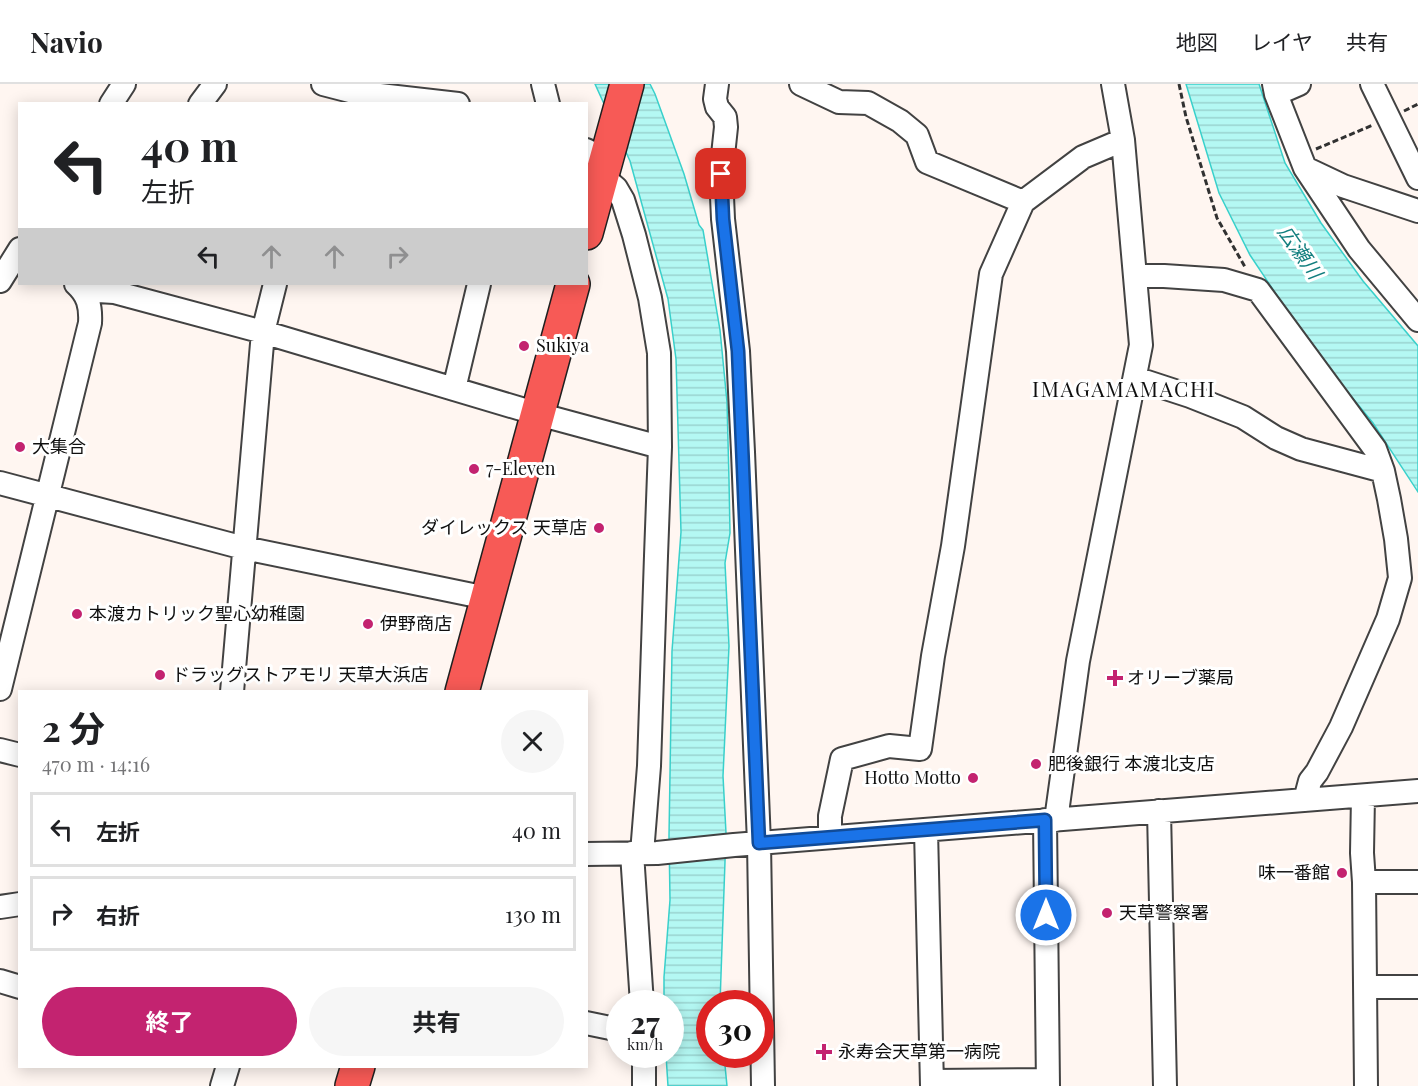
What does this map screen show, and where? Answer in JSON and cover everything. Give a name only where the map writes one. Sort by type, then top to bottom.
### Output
[{"type":"highway","points":[[588,223],[601,159],[627,84]]},
{"type":"highway","points":[[463,690],[573,285]]},
{"type":"street","points":[[112,102],[124,84]]},
{"type":"street","points":[[202,102],[215,84]]},
{"type":"street","points":[[323,84],[354,92],[441,102]]},
{"type":"street","points":[[543,84],[548,102]]},
{"type":"street","points":[[717,84],[715,99],[717,107],[725,117],[726,127],[721,174],[723,219],[738,351],[759,843],[763,1086]]},
{"type":"street","points":[[801,84],[839,102],[868,103],[900,121],[917,135],[927,162],[1023,202]]},
{"type":"street","points":[[926,830],[932,1084],[1048,1083],[1051,820],[1078,661],[1141,345],[1123,140],[1113,84]]},
{"type":"street","points":[[1299,84],[1275,89],[1303,162],[1359,249],[1418,320]]},
{"type":"street","points":[[1372,84],[1418,178]]},
{"type":"street","points":[[830,837],[830,816],[842,759],[889,746],[920,749],[933,656],[953,546],[992,274],[1023,202],[1083,157],[1123,140]]},
{"type":"street","points":[[601,159],[623,200],[634,235],[650,298],[659,353],[660,447],[644,853],[642,990]]},
{"type":"street","points":[[1303,162],[1343,186],[1418,211]]},
{"type":"street","points":[[0,281],[13,259]]},
{"type":"street","points":[[1135,276],[1224,280],[1258,290],[1375,449],[1383,471],[1400,578],[1388,619],[1341,728],[1310,781],[1305,800]]},
{"type":"street","points":[[232,690],[263,332],[275,285]]},
{"type":"street","points":[[454,389],[479,285]]},
{"type":"street","points":[[0,689],[90,322],[90,289],[114,292],[263,332],[538,414],[660,447]]},
{"type":"street","points":[[1135,378],[1243,417],[1276,438],[1301,449],[1383,471]]},
{"type":"street","points":[[0,483],[244,548],[487,598]]},
{"type":"street","points":[[0,750],[18,754]]},
{"type":"street","points":[[588,854],[644,853],[1418,791]]},
{"type":"street","points":[[1363,796],[1366,1086]]},
{"type":"street","points":[[1159,811],[1165,1086]]},
{"type":"street","points":[[1364,882],[1418,882]]},
{"type":"street","points":[[0,907],[18,904]]},
{"type":"street","points":[[0,981],[18,986]]},
{"type":"street","points":[[1365,987],[1418,987]]},
{"type":"street","points":[[588,1023],[606,1027]]},
{"type":"street","points":[[222,1086],[227,1068]]},
{"type":"street","points":[[644,1086],[645,1068]]},
{"type":"path","points":[[1179,84],[1186,117],[1217,218],[1258,290]]},
{"type":"path","points":[[1303,162],[1418,104]]},
{"type":"water","points":[[595,84],[650,84],[684,174],[699,225],[703,230],[720,330],[727,402],[730,533],[725,563],[729,646],[723,776],[726,833],[720,990],[696,990],[696,1068],[725,1068],[727,1086],[668,1086],[667,1068],[684,1068],[684,990],[664,990],[670,900],[672,651],[681,532],[676,359],[668,299],[630,161]]},
{"type":"water","name":"広瀬川","points":[[1186,84],[1259,84],[1285,163],[1321,223],[1363,281],[1418,346],[1418,492],[1373,423],[1328,368],[1250,255],[1219,193]]},
{"type":"place","name":"Sukiya","points":[[524,346]]},
{"type":"place","name":"大集合","points":[[20,447]]},
{"type":"place","name":"7-Eleven","points":[[474,469]]},
{"type":"place","name":"ダイレックス 天草店","points":[[599,528]]},
{"type":"place","name":"本渡カトリック聖心幼稚園","points":[[77,614]]},
{"type":"place","name":"伊野商店","points":[[368,624]]},
{"type":"place","name":"ドラッグストアモリ 天草大浜店","points":[[160,675]]},
{"type":"place","name":"オリーブ薬局","points":[[1115,678]]},
{"type":"place","name":"肥後銀行 本渡北支店","points":[[1036,764]]},
{"type":"place","name":"Hotto Motto","points":[[973,778]]},
{"type":"place","name":"味一番館","points":[[1342,873]]},
{"type":"place","name":"天草警察署","points":[[1107,913]]},
{"type":"place","name":"永寿会天草第一病院","points":[[824,1052]]},
{"type":"district","name":"IMAGAMAMACHI","points":[[1124,390]]},
{"type":"route","points":[[721,174],[723,219],[738,351],[759,843],[1045,820],[1046,915]]}]
